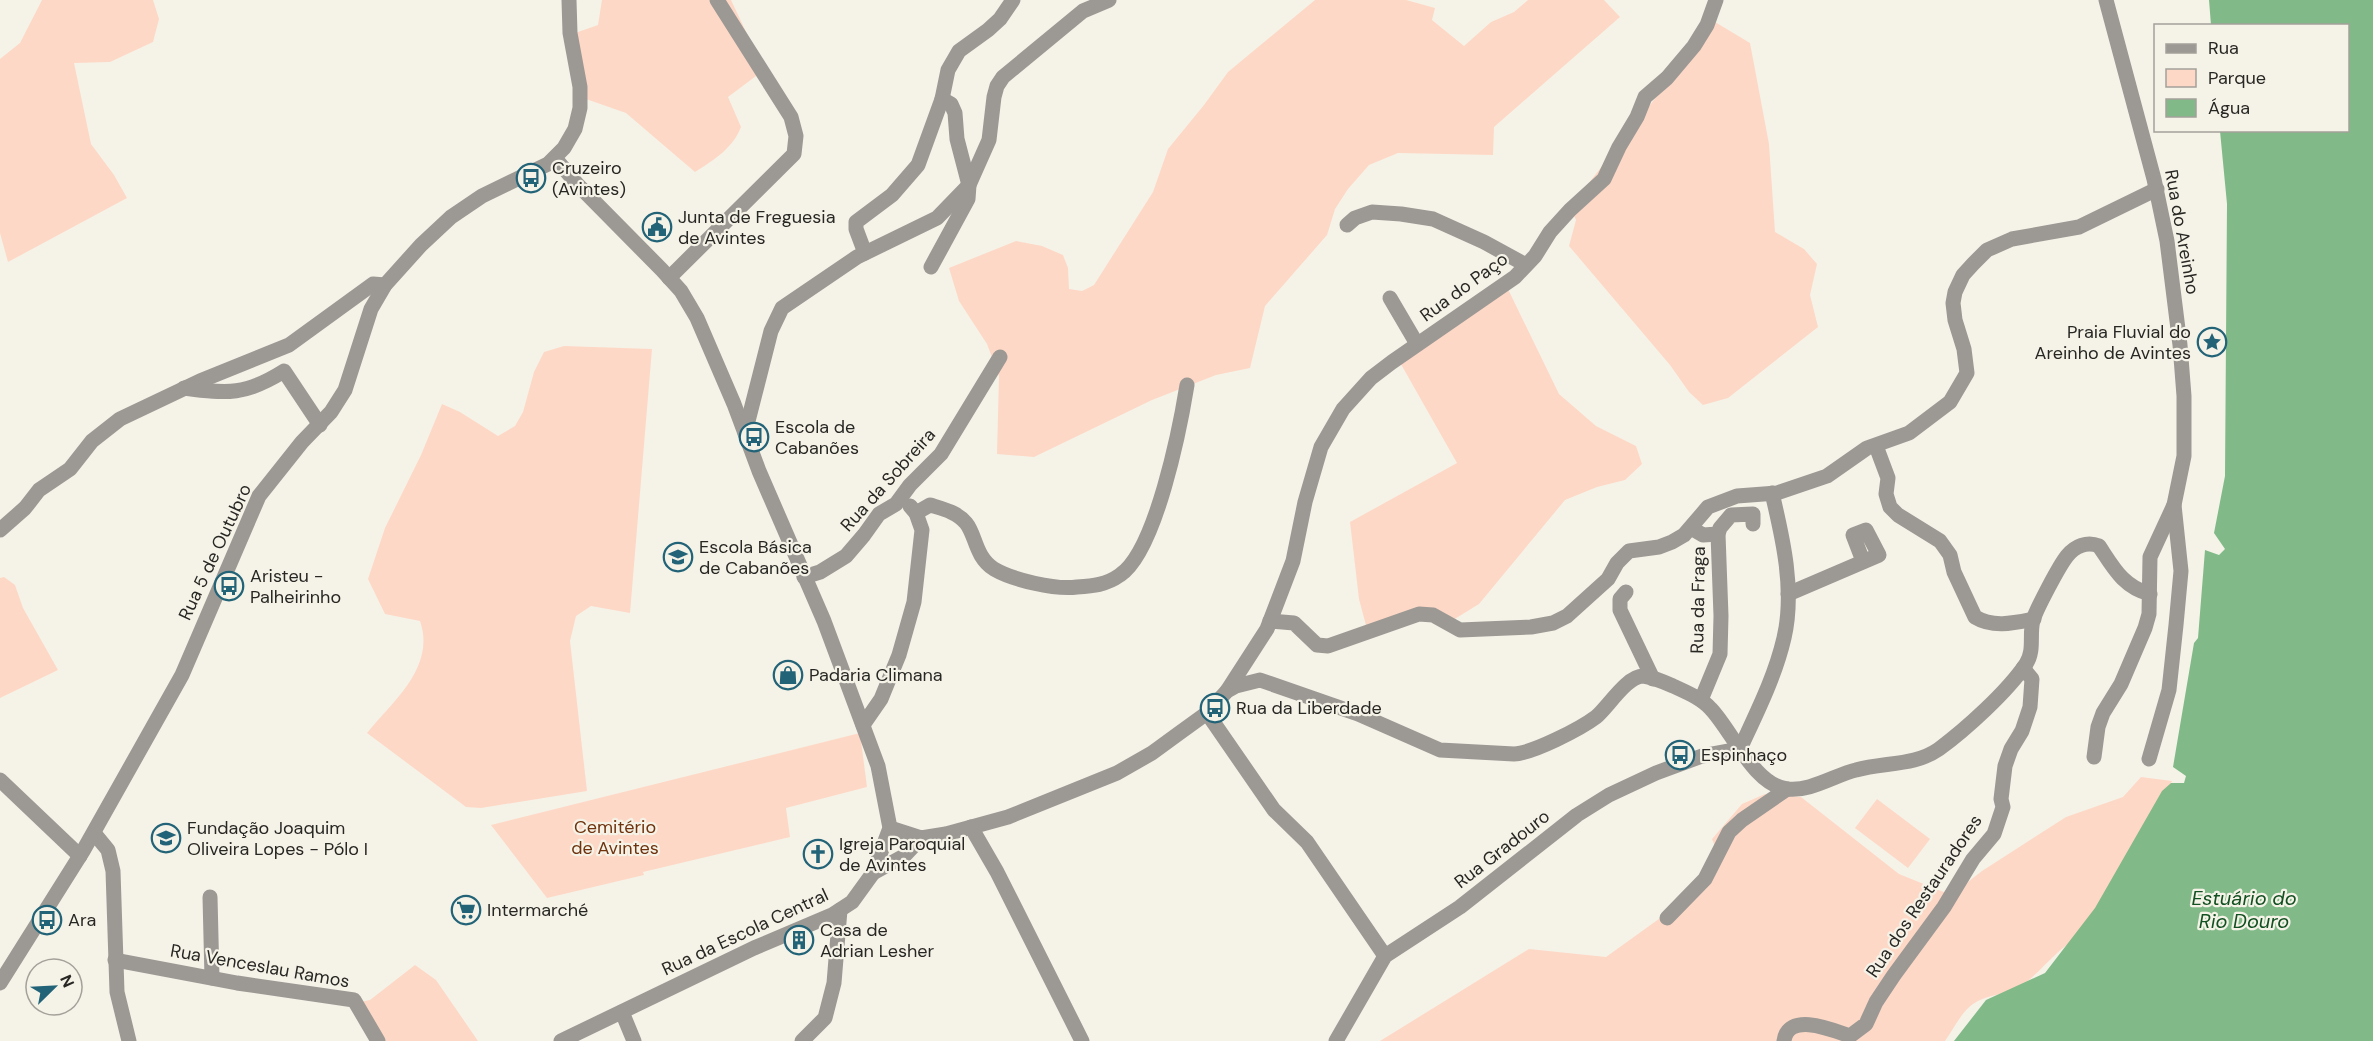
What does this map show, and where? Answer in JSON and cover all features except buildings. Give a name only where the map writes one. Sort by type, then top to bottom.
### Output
[{"type":"street","points":[[569,0],[570,33],[580,87],[580,108],[574,129],[560,153],[569,174],[681,291],[697,318],[824,621],[878,766],[890,828],[921,838],[904,856],[873,873]]},
{"type":"street","points":[[669,278],[794,154],[796,136],[790,117],[717,0]]},
{"type":"street","points":[[865,253],[856,229],[856,222],[892,195],[918,165],[942,99],[948,70],[959,51],[988,30],[1013,0]]},
{"type":"street","points":[[745,433],[768,342],[782,308],[865,253],[937,218],[969,185],[989,140],[994,97],[1002,77],[1083,11],[1109,0]]},
{"type":"street","name":"Rua do Paço","points":[[921,838],[1008,817],[1117,773],[1152,753],[1207,713],[1227,691],[1256,649],[1270,621],[1293,561],[1305,502],[1321,447],[1343,410],[1371,378],[1515,277],[1535,256],[1550,232],[1604,179],[1637,117],[1644,97],[1667,78],[1694,46],[1707,25],[1716,0]]},
{"type":"street","name":"Rua do Areinho","points":[[2106,0],[2157,189],[2174,290],[2184,396],[2184,456],[2174,505],[2181,571],[2176,625],[2169,690],[2149,759]]},
{"type":"street","points":[[931,267],[968,199],[969,185],[957,139],[955,113],[951,104],[942,99]]},
{"type":"street","name":"Rua 5 de Outubro","points":[[0,983],[94,833],[182,675],[258,496],[331,412],[345,390],[371,309],[384,285],[451,217],[482,196],[560,153]]},
{"type":"street","points":[[1270,621],[1294,624],[1317,645],[1328,646],[1419,614],[1433,615],[1460,630],[1531,627],[1553,623],[1567,616],[1608,579],[1617,563],[1629,551],[1665,545],[1684,535],[1708,507],[1728,498],[1753,493],[1772,493],[1827,476],[1867,448],[1909,433],[1950,402],[1963,383],[1967,365],[1953,303],[1955,292],[1964,275],[1988,250],[2012,239],[2079,227],[2157,189]]},
{"type":"street","points":[[1347,225],[1355,218],[1372,212],[1433,219],[1484,242],[1526,265]]},
{"type":"street","points":[[0,530],[26,508],[39,490],[70,469],[93,441],[120,419],[184,388],[289,345],[373,284],[384,285]]},
{"type":"street","name":"Rua do Paço","points":[[1390,298],[1417,344]]},
{"type":"street","name":"Rua da Sobreira","points":[[804,577],[820,572],[846,556],[879,514],[896,504],[910,484],[940,454],[1000,357]]},
{"type":"street","points":[[184,388],[231,393],[251,389],[284,371],[320,424]]},
{"type":"street","points":[[916,513],[930,504],[952,512],[967,524],[976,548],[993,568],[1037,584],[1062,589],[1104,584],[1131,565],[1152,525],[1178,432],[1187,385]]},
{"type":"street","points":[[1876,446],[1888,478],[1886,494],[1890,507],[1898,515],[1940,541],[1950,555],[1954,572],[1975,617],[1981,621],[1999,624],[2034,619]]},
{"type":"street","points":[[1740,749],[1757,712],[1784,638],[1788,581],[1772,493]]},
{"type":"street","points":[[863,725],[882,699],[899,656],[914,602],[922,530],[916,513],[907,503],[896,504]]},
{"type":"street","points":[[2094,757],[2098,727],[2103,713],[2121,684],[2145,628],[2149,614],[2150,557],[2174,505]]},
{"type":"street","name":"Rua da Fraga","points":[[1701,700],[1720,654],[1718,534],[1731,515],[1754,514],[1753,524]]},
{"type":"street","name":"Rua da Fraga","points":[[1691,528],[1703,535],[1718,534]]},
{"type":"street","points":[[1227,691],[1236,686],[1260,680],[1358,714],[1440,750],[1514,754],[1536,749],[1596,716],[1630,681],[1641,676],[1701,700],[1711,709],[1764,777],[1776,786],[1802,789],[1858,769],[1918,760],[1938,749],[1988,707],[2023,668],[2030,656],[2034,619],[2067,556],[2086,544],[2099,546],[2119,576],[2139,591],[2150,594]]},
{"type":"street","points":[[1788,594],[1863,561]]},
{"type":"street","points":[[1626,592],[1620,599],[1620,610],[1653,679]]},
{"type":"street","name":"Rua dos Restauradores","points":[[1785,1039],[1793,1027],[1804,1023],[1850,1036],[1866,1024],[1876,1002],[1894,975],[1944,908],[1973,859],[1994,834],[2003,807],[2001,799],[2005,766],[2022,731],[2030,706],[2032,679],[2023,668]]},
{"type":"street","points":[[1207,713],[1274,810],[1308,842],[1385,956]]},
{"type":"street","name":"Rua Gradouro","points":[[1336,1041],[1385,956],[1460,907],[1577,815],[1609,795],[1656,773],[1702,756],[1740,749]]},
{"type":"street","points":[[0,780],[80,856]]},
{"type":"street","points":[[1667,918],[1705,879],[1729,832],[1742,820],[1787,789]]},
{"type":"street","points":[[971,827],[997,872],[1082,1041]]},
{"type":"street","name":"Rua da Escola Central","points":[[561,1041],[840,910],[852,902],[873,873],[890,828]]},
{"type":"street","points":[[94,833],[108,850],[112,871],[117,992],[129,1041]]},
{"type":"street","points":[[210,897],[212,978]]},
{"type":"street","points":[[802,1041],[825,1018],[834,983],[840,910]]},
{"type":"street","name":"Rua Venceslau Ramos","points":[[115,960],[354,1000],[378,1041]]},
{"type":"street","points":[[622,1012],[634,1041]]},
{"type":"green space","points":[[42,0],[153,0],[159,19],[153,42],[110,62],[74,63],[91,144],[114,175],[127,198],[8,262],[0,233],[0,59],[20,43]]},
{"type":"green space","points":[[602,0],[731,0],[764,70],[728,97],[741,127],[738,134],[716,158],[695,172],[626,113],[586,99],[575,33],[598,25]]},
{"type":"green space","points":[[1315,0],[1406,0],[1435,8],[1432,20],[1464,46],[1491,22],[1514,12],[1528,0],[1604,0],[1620,17],[1494,127],[1493,155],[1398,153],[1369,165],[1348,189],[1335,209],[1327,235],[1265,306],[1250,368],[1216,375],[1152,400],[1034,457],[997,454],[999,376],[987,344],[959,301],[949,268],[1016,241],[1042,246],[1063,255],[1068,268],[1069,289],[1082,291],[1094,285],[1153,192],[1168,149],[1228,72]]},
{"type":"green space","points":[[1715,22],[1750,43],[1769,144],[1775,232],[1804,249],[1817,264],[1810,295],[1818,327],[1728,398],[1703,405],[1689,392],[1670,365],[1569,246],[1576,220],[1570,207]]},
{"type":"green space","points":[[1506,285],[1559,394],[1596,426],[1636,446],[1642,464],[1625,480],[1597,487],[1565,500],[1479,604],[1445,625],[1428,610],[1368,633],[1359,599],[1350,522],[1457,463],[1398,359]]},
{"type":"green space","points":[[564,346],[652,349],[630,613],[591,606],[576,616],[570,641],[587,791],[481,808],[466,807],[367,733],[409,682],[422,653],[423,638],[420,621],[385,614],[368,579],[385,528],[421,455],[442,404],[460,412],[498,436],[515,426],[523,412],[534,372],[544,352]]},
{"type":"green space","points":[[4,577],[15,585],[23,608],[58,670],[0,698],[0,578]]},
{"type":"green space","name":"Cemitério de Avintes","points":[[860,733],[867,787],[786,808],[790,837],[643,872],[644,875],[547,898],[491,825]]},
{"type":"green space","points":[[2141,777],[2172,781],[2082,937],[2066,945],[2021,986],[1984,998],[1969,1007],[1945,1041],[1380,1041],[1529,949],[1606,957],[1663,916],[1718,854],[1712,839],[1742,804],[1765,794],[1801,797],[1899,874],[1951,895],[1982,871],[2066,817],[2123,797]]},
{"type":"green space","points":[[1877,799],[1930,839],[1908,868],[1855,828]]},
{"type":"green space","points":[[415,965],[436,980],[478,1041],[378,1041],[356,1003],[370,1000]]},
{"type":"water","name":"Estuário do Rio Douro","points":[[2209,0],[2373,0],[2373,1041],[1954,1041],[1986,1000],[2045,973],[2095,908],[2162,791],[2171,783],[2184,783],[2186,776],[2173,767],[2194,643],[2198,638],[2205,550],[2219,555],[2225,549],[2214,533],[2225,476],[2227,204],[2220,132],[2349,132],[2349,24],[2211,24]]},
{"type":"place","name":"Cruzeiro (Avintes)","points":[[531,178]]},
{"type":"place","name":"Junta de Freguesia de Avintes","points":[[657,227]]},
{"type":"place","name":"Praia Fluvial do Areinho de Avintes","points":[[2212,342]]},
{"type":"place","name":"Escola de Cabanões","points":[[754,437]]},
{"type":"place","name":"Escola Básica de Cabanões","points":[[678,557]]},
{"type":"place","name":"Aristeu - Palheirinho","points":[[229,586]]},
{"type":"place","name":"Padaria Climana","points":[[788,675]]},
{"type":"place","name":"Rua da Liberdade","points":[[1215,708]]},
{"type":"place","name":"Espinhaço","points":[[1680,755]]},
{"type":"place","name":"Fundação Joaquim Oliveira Lopes - Pólo I","points":[[166,838]]},
{"type":"place","name":"Igreja Paroquial de Avintes","points":[[818,854]]},
{"type":"place","name":"Intermarché","points":[[466,910]]},
{"type":"place","name":"Ara","points":[[47,920]]},
{"type":"place","name":"Casa de Adrian Lesher","points":[[799,940]]}]
